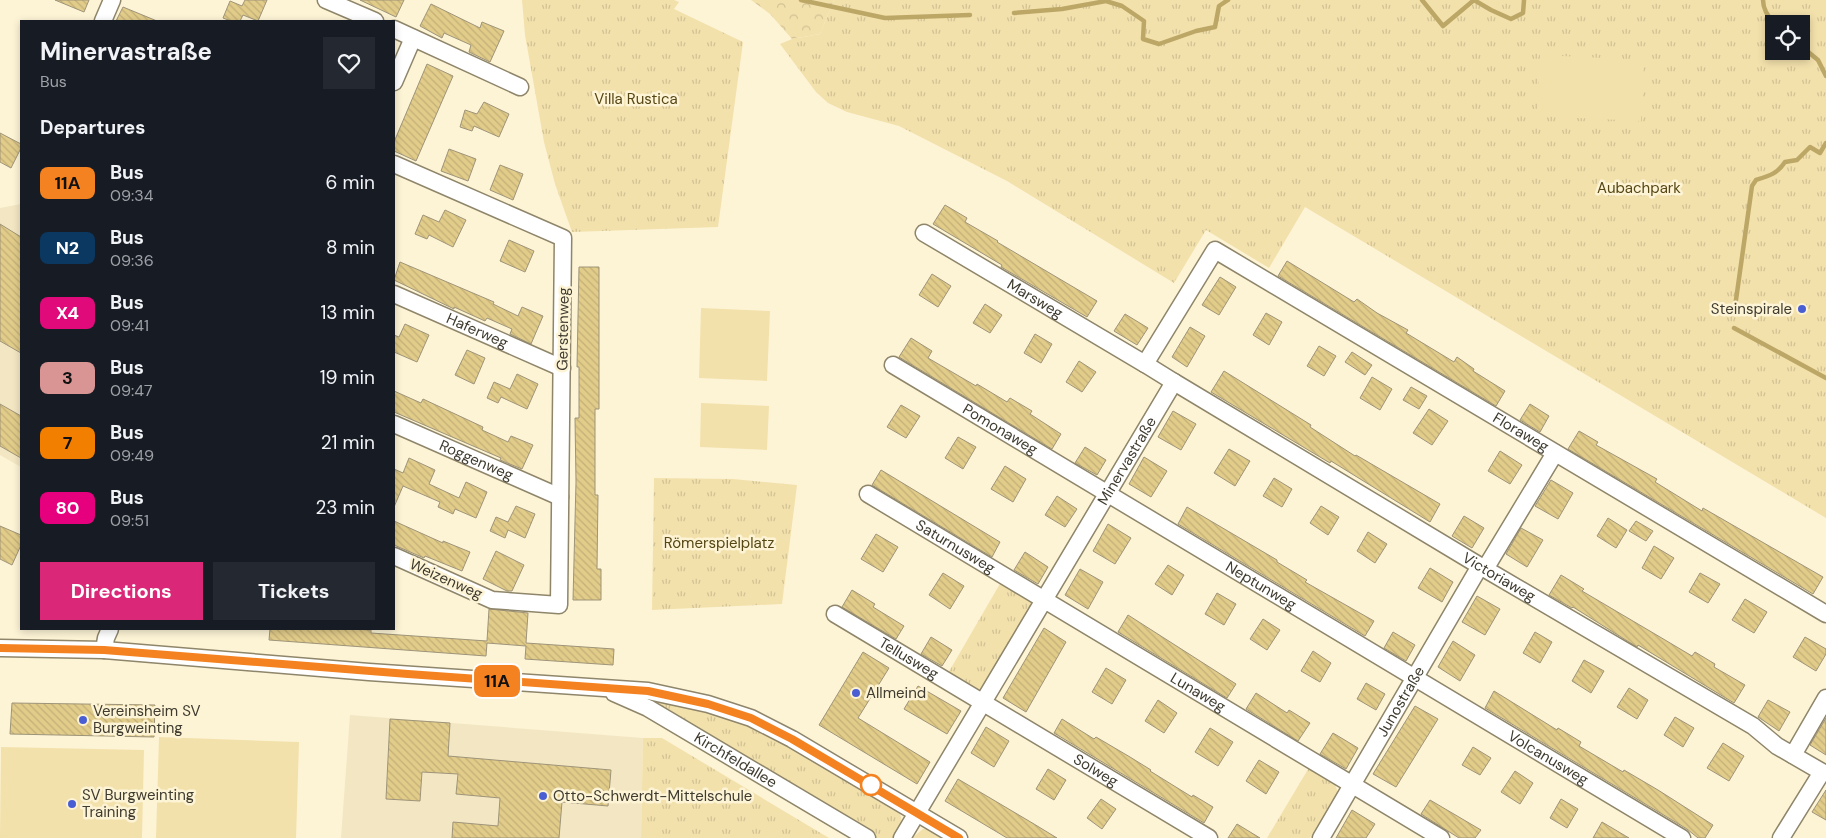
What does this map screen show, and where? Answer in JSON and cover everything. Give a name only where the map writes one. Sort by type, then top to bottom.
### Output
[{"type":"street","points":[[103,20],[112,0]]},
{"type":"street","points":[[326,0],[373,20]]},
{"type":"street","points":[[395,30],[520,87]]},
{"type":"street","points":[[395,80],[413,38]]},
{"type":"street","name":"Gerstenweg","points":[[395,164],[564,238],[559,606]]},
{"type":"street","name":"Marsweg","points":[[924,233],[1145,364]]},
{"type":"street","name":"Floraweg","points":[[1145,364],[1214,250],[1826,614]]},
{"type":"street","name":"Haferweg","points":[[395,294],[562,368]]},
{"type":"street","points":[[1145,364],[1174,382]]},
{"type":"street","name":"Pomonaweg","points":[[893,365],[1108,494]]},
{"type":"street","name":"Minervastraße","points":[[916,813],[1174,382]]},
{"type":"street","name":"Victoriaweg","points":[[1174,382],[1483,568],[1754,726],[1777,746],[1822,772],[1780,838]]},
{"type":"street","name":"Roggenweg","points":[[395,424],[560,497]]},
{"type":"street","name":"Junostraße","points":[[1321,838],[1414,678],[1555,454]]},
{"type":"street","name":"Saturnusweg","points":[[868,494],[1044,600]]},
{"type":"street","name":"Neptunweg","points":[[1108,494],[1414,678]]},
{"type":"street","name":"Weizenweg","points":[[395,556],[492,600],[559,606]]},
{"type":"street","name":"Lunaweg","points":[[1044,600],[1441,838]]},
{"type":"street","name":"Tellusweg","points":[[835,614],[983,703]]},
{"type":"street","points":[[104,650],[110,630]]},
{"type":"street","name":"Kirchfeldallee","points":[[0,648],[104,650],[648,691],[708,704],[751,718],[800,744],[958,838]]},
{"type":"street","name":"Volcanusweg","points":[[1414,678],[1682,838]]},
{"type":"street","name":"Kirchfeldallee","points":[[600,688],[648,708],[867,838]]},
{"type":"street","points":[[1793,755],[1826,698]]},
{"type":"street","name":"Solweg","points":[[983,703],[1209,838]]},
{"type":"street","points":[[902,838],[916,813]]},
{"type":"shaded area","points":[[20,204],[20,466],[0,455],[0,208]]},
{"type":"shaded area","points":[[350,715],[643,738],[641,838],[341,838]]},
{"type":"green space","name":"Villa Rustica","points":[[522,0],[674,0],[679,2],[674,9],[743,42],[718,227],[572,232],[555,184],[544,142],[525,35]]},
{"type":"green space","points":[[751,0],[834,0],[820,34],[792,39],[770,14]]},
{"type":"green space","name":"Aubachpark","points":[[834,0],[1826,0],[1826,518],[1305,207],[1269,268],[1206,230],[1174,283],[1007,181],[899,126],[847,112],[828,103],[816,92],[780,44],[792,39],[820,34]]},
{"type":"green space","points":[[1540,55],[1644,60],[1641,121],[1537,116]]},
{"type":"green space","points":[[701,308],[770,311],[767,381],[699,378]]},
{"type":"green space","points":[[701,403],[769,406],[767,450],[700,447]]},
{"type":"green space","name":"Römerspielplatz","points":[[654,478],[733,479],[797,485],[782,604],[652,610]]},
{"type":"green space","points":[[1001,582],[1030,599],[1032,608],[983,688],[975,691],[947,675]]},
{"type":"green space","points":[[653,697],[711,710],[774,736],[897,809],[901,817],[898,831],[893,838],[874,838],[653,705]]},
{"type":"green space","points":[[159,737],[299,742],[296,838],[156,838]]},
{"type":"green space","points":[[643,738],[662,738],[829,838],[641,838]]},
{"type":"green space","name":"SV Burgweinting Training","points":[[1,747],[144,750],[142,838],[0,838]]},
{"type":"green space","points":[[1310,766],[1333,780],[1338,792],[1310,838],[1267,838]]},
{"type":"green space","points":[[931,828],[948,838],[912,838],[923,829]]},
{"type":"building","points":[[55,0],[89,0],[84,12]]},
{"type":"building","points":[[245,0],[267,0],[258,20],[243,15],[240,20],[223,18],[230,1],[242,6]]},
{"type":"building","points":[[360,0],[404,0],[396,17]]},
{"type":"building","points":[[431,4],[480,28],[482,22],[504,31],[490,62],[469,52],[471,45],[444,33],[442,38],[420,26]]},
{"type":"building","points":[[123,7],[155,20],[116,20]]},
{"type":"building","points":[[427,64],[453,76],[416,161],[395,151],[395,140]]},
{"type":"building","points":[[484,102],[509,114],[499,137],[474,126],[472,131],[460,127],[465,110],[477,114]]},
{"type":"building","points":[[0,133],[20,143],[20,150],[11,168],[0,162]]},
{"type":"building","points":[[449,149],[476,159],[468,181],[441,171]]},
{"type":"building","points":[[500,165],[523,174],[513,200],[490,190]]},
{"type":"building","points":[[945,205],[967,218],[965,222],[1097,301],[1087,317],[1001,267],[1002,265],[933,224]]},
{"type":"building","points":[[445,210],[466,220],[453,247],[429,235],[427,239],[415,234],[423,215],[439,222]]},
{"type":"building","points":[[0,224],[20,236],[20,352],[0,341]]},
{"type":"building","points":[[509,240],[534,251],[525,272],[500,261]]},
{"type":"building","points":[[1287,261],[1354,302],[1357,299],[1377,313],[1408,330],[1406,333],[1454,362],[1457,357],[1474,369],[1473,371],[1505,391],[1496,406],[1278,276]]},
{"type":"building","points":[[400,262],[494,302],[493,304],[518,316],[522,307],[543,316],[531,344],[510,334],[512,329],[487,318],[485,321],[454,307],[454,309],[395,280]]},
{"type":"building","points":[[579,267],[599,267],[599,409],[595,409],[595,495],[598,495],[597,569],[601,569],[601,600],[573,600],[576,482],[575,418],[579,418],[579,367],[577,367]]},
{"type":"building","points":[[932,274],[951,286],[938,307],[919,295]]},
{"type":"building","points":[[1220,277],[1236,287],[1219,315],[1202,305]]},
{"type":"building","points":[[985,304],[1002,315],[990,333],[973,323]]},
{"type":"building","points":[[1266,313],[1282,322],[1269,345],[1253,335]]},
{"type":"building","points":[[1125,314],[1148,328],[1137,345],[1114,331]]},
{"type":"building","points":[[405,324],[429,335],[417,362],[395,352],[395,335],[399,337]]},
{"type":"building","points":[[1190,327],[1205,336],[1187,367],[1172,357]]},
{"type":"building","points":[[1035,334],[1052,344],[1041,363],[1024,353]]},
{"type":"building","points":[[911,338],[932,351],[928,358],[1007,402],[1010,398],[1032,411],[1030,414],[1061,434],[1052,449],[899,357]]},
{"type":"building","points":[[1319,346],[1336,356],[1324,376],[1307,366]]},
{"type":"building","points":[[467,350],[485,358],[474,384],[455,375]]},
{"type":"building","points":[[1352,352],[1372,365],[1365,375],[1345,362]]},
{"type":"building","points":[[1079,361],[1096,372],[1082,392],[1066,382]]},
{"type":"building","points":[[1224,371],[1311,425],[1310,427],[1355,456],[1440,504],[1430,522],[1331,461],[1330,463],[1211,392]]},
{"type":"building","points":[[517,374],[538,384],[527,409],[501,397],[498,403],[487,398],[494,382],[510,389]]},
{"type":"building","points":[[1372,377],[1392,389],[1380,410],[1360,398]]},
{"type":"building","points":[[1411,387],[1427,396],[1419,409],[1403,400]]},
{"type":"building","points":[[395,391],[421,403],[423,399],[483,427],[482,430],[508,442],[511,436],[533,445],[522,469],[500,460],[501,458],[395,412]]},
{"type":"building","points":[[0,404],[20,415],[20,457],[0,446]]},
{"type":"building","points":[[1530,404],[1549,416],[1540,432],[1520,420]]},
{"type":"building","points":[[901,405],[920,416],[906,438],[887,427]]},
{"type":"building","points":[[1429,409],[1448,421],[1432,445],[1413,433]]},
{"type":"building","points":[[1173,411],[1196,424],[1181,450],[1158,437]]},
{"type":"building","points":[[1579,431],[1598,442],[1596,445],[1657,479],[1655,482],[1702,511],[1703,508],[1823,577],[1813,594],[1568,449]]},
{"type":"building","points":[[958,437],[976,447],[963,469],[945,458]]},
{"type":"building","points":[[1085,447],[1106,460],[1097,475],[1075,463]]},
{"type":"building","points":[[1229,449],[1250,461],[1235,486],[1214,473]]},
{"type":"building","points":[[1500,451],[1522,465],[1510,484],[1488,471]]},
{"type":"building","points":[[1144,457],[1167,471],[1151,497],[1129,484]]},
{"type":"building","points":[[409,458],[435,470],[429,484],[459,498],[466,482],[487,492],[476,518],[455,509],[453,514],[438,507],[440,502],[403,486],[395,505],[395,469],[403,473]]},
{"type":"building","points":[[1005,466],[1026,479],[1013,502],[991,489]]},
{"type":"building","points":[[881,470],[1000,542],[992,557],[872,485]]},
{"type":"building","points":[[1274,478],[1292,489],[1282,507],[1263,496]]},
{"type":"building","points":[[1551,480],[1573,493],[1558,519],[1535,506]]},
{"type":"building","points":[[1057,496],[1077,509],[1065,527],[1045,515]]},
{"type":"building","points":[[516,506],[535,514],[525,538],[508,530],[505,538],[490,531],[496,517],[508,522]]},
{"type":"building","points":[[1321,506],[1339,517],[1328,535],[1310,523]]},
{"type":"building","points":[[1187,507],[1277,560],[1277,562],[1307,580],[1305,582],[1374,621],[1365,636],[1178,524]]},
{"type":"building","points":[[1464,516],[1484,528],[1472,548],[1452,536]]},
{"type":"building","points":[[1608,518],[1627,530],[1616,548],[1597,536]]},
{"type":"building","points":[[395,521],[443,543],[443,541],[470,552],[462,571],[425,556],[424,558],[395,545]]},
{"type":"building","points":[[1636,521],[1653,531],[1646,541],[1629,531]]},
{"type":"building","points":[[1108,524],[1131,538],[1115,564],[1093,551]]},
{"type":"building","points":[[0,526],[20,535],[20,547],[12,565],[0,559]]},
{"type":"building","points":[[1521,528],[1543,540],[1527,567],[1506,554]]},
{"type":"building","points":[[1368,532],[1387,544],[1375,563],[1357,551]]},
{"type":"building","points":[[876,534],[898,547],[883,572],[861,559]]},
{"type":"building","points":[[1654,546],[1674,558],[1661,579],[1642,568]]},
{"type":"building","points":[[496,551],[524,565],[512,591],[507,591],[483,579]]},
{"type":"building","points":[[1025,552],[1048,567],[1038,584],[1014,570]]},
{"type":"building","points":[[1168,565],[1184,575],[1172,595],[1155,584]]},
{"type":"building","points":[[1430,568],[1453,582],[1442,602],[1418,588]]},
{"type":"building","points":[[1080,569],[1103,582],[1088,609],[1065,595]]},
{"type":"building","points":[[943,573],[964,586],[950,609],[929,595]]},
{"type":"building","points":[[1700,573],[1720,584],[1708,603],[1689,592]]},
{"type":"building","points":[[1561,575],[1584,589],[1582,591],[1692,656],[1695,652],[1715,664],[1714,667],[1745,685],[1734,703],[1638,645],[1637,647],[1573,607],[1549,595]]},
{"type":"building","points":[[852,590],[875,604],[873,607],[904,626],[896,639],[842,607]]},
{"type":"building","points":[[1217,593],[1236,604],[1224,625],[1205,614]]},
{"type":"building","points":[[1477,596],[1500,609],[1485,635],[1462,622]]},
{"type":"building","points":[[1745,599],[1767,612],[1754,633],[1732,620]]},
{"type":"building","points":[[489,609],[528,613],[526,643],[614,649],[613,665],[525,659],[526,646],[487,643],[486,656],[269,640],[270,630],[371,630],[371,633],[487,641]]},
{"type":"building","points":[[1128,615],[1236,684],[1227,698],[1118,632]]},
{"type":"building","points":[[1263,619],[1280,630],[1267,650],[1250,639]]},
{"type":"building","points":[[1044,628],[1066,642],[1026,712],[1003,698]]},
{"type":"building","points":[[1393,632],[1415,645],[1406,661],[1384,648]]},
{"type":"building","points":[[1535,632],[1552,642],[1540,663],[1523,653]]},
{"type":"building","points":[[931,637],[952,650],[942,666],[921,654]]},
{"type":"building","points":[[1805,637],[1826,649],[1826,654],[1816,671],[1793,657]]},
{"type":"building","points":[[1453,641],[1475,655],[1460,681],[1438,667]]},
{"type":"building","points":[[1313,651],[1331,663],[1320,682],[1301,671]]},
{"type":"building","name":"Allmeind","points":[[863,652],[889,668],[858,718],[930,762],[917,784],[819,725]]},
{"type":"building","points":[[1584,660],[1604,671],[1591,693],[1572,681]]},
{"type":"building","points":[[1106,668],[1126,680],[1112,704],[1092,692]]},
{"type":"building","points":[[1366,683],[1385,694],[1376,710],[1357,699]]},
{"type":"building","points":[[918,686],[961,711],[947,734],[904,709]]},
{"type":"building","points":[[1629,688],[1648,700],[1637,719],[1617,707]]},
{"type":"building","points":[[1494,691],[1557,730],[1558,728],[1581,742],[1579,746],[1658,790],[1713,825],[1705,838],[1698,838],[1687,829],[1485,708]]},
{"type":"building","points":[[1256,693],[1287,713],[1289,710],[1310,723],[1298,741],[1246,709]]},
{"type":"building","points":[[1158,700],[1177,713],[1164,733],[1145,721]]},
{"type":"building","points":[[1768,700],[1790,712],[1779,731],[1758,717]]},
{"type":"building","name":"Vereinsheim SV Burgweinting","points":[[12,703],[155,705],[154,737],[10,734]]},
{"type":"building","points":[[1415,706],[1438,719],[1396,787],[1373,774]]},
{"type":"building","points":[[1675,717],[1694,728],[1683,747],[1664,735]]},
{"type":"building","points":[[1826,718],[1826,755],[1810,745]]},
{"type":"building","name":"Otto-Schwerdt-Mittelschule","points":[[390,719],[450,723],[448,756],[611,770],[608,806],[562,802],[559,838],[452,838],[453,822],[498,826],[500,798],[456,794],[458,774],[422,772],[420,801],[386,799]]},
{"type":"building","points":[[1062,719],[1094,739],[1096,737],[1130,757],[1192,797],[1193,795],[1213,807],[1204,823],[1054,733]]},
{"type":"building","points":[[986,727],[1009,741],[994,767],[971,753]]},
{"type":"building","points":[[1210,728],[1233,742],[1218,766],[1195,752]]},
{"type":"building","points":[[1333,733],[1358,748],[1346,769],[1320,754]]},
{"type":"building","points":[[1723,743],[1744,756],[1729,781],[1707,768]]},
{"type":"building","points":[[1473,747],[1491,758],[1480,775],[1462,765]]},
{"type":"building","points":[[1259,760],[1279,772],[1266,794],[1246,781]]},
{"type":"building","points":[[1048,769],[1066,780],[1054,800],[1036,789]]},
{"type":"building","points":[[1515,771],[1533,783],[1520,804],[1501,792]]},
{"type":"building","points":[[958,779],[1057,838],[1007,838],[945,801]]},
{"type":"building","points":[[1826,790],[1826,820],[1812,812]]},
{"type":"building","points":[[1101,799],[1116,809],[1102,829],[1087,818]]},
{"type":"building","points":[[1561,799],[1578,809],[1567,828],[1550,818]]},
{"type":"building","points":[[1430,800],[1481,830],[1475,838],[1459,838],[1421,814]]},
{"type":"building","points":[[1352,810],[1375,824],[1366,838],[1336,838]]},
{"type":"building","points":[[1602,822],[1629,838],[1593,838]]},
{"type":"building","points":[[1237,824],[1260,838],[1228,838]]},
{"type":"waterway","points":[[801,0],[885,18],[970,15]]},
{"type":"waterway","points":[[1014,13],[1062,9],[1106,1],[1122,6],[1144,21],[1143,39],[1159,44],[1196,31],[1215,27],[1219,6],[1228,0]]},
{"type":"waterway","points":[[1422,0],[1443,26],[1474,0]]},
{"type":"waterway","points":[[1474,0],[1511,19],[1523,13],[1524,0]]},
{"type":"waterway","points":[[1763,0],[1767,15]]},
{"type":"waterway","points":[[1810,53],[1818,60],[1826,76]]},
{"type":"waterway","points":[[1735,307],[1752,186],[1756,180],[1776,172],[1785,162],[1797,160],[1810,147],[1820,153],[1826,143]]},
{"type":"waterway","points":[[1734,328],[1826,378]]},
{"type":"bus line","name":"11A","points":[[0,648],[104,650],[240,662],[648,691],[708,704],[751,718],[792,739],[959,838]]},
{"type":"place","name":"Steinspirale","points":[[1802,309]]},
{"type":"place","name":"Allmeind","points":[[856,693]]},
{"type":"place","name":"Vereinsheim SV Burgweinting","points":[[83,720]]},
{"type":"place","name":"Otto-Schwerdt-Mittelschule","points":[[543,796]]},
{"type":"place","name":"SV Burgweinting Training","points":[[72,804]]}]
